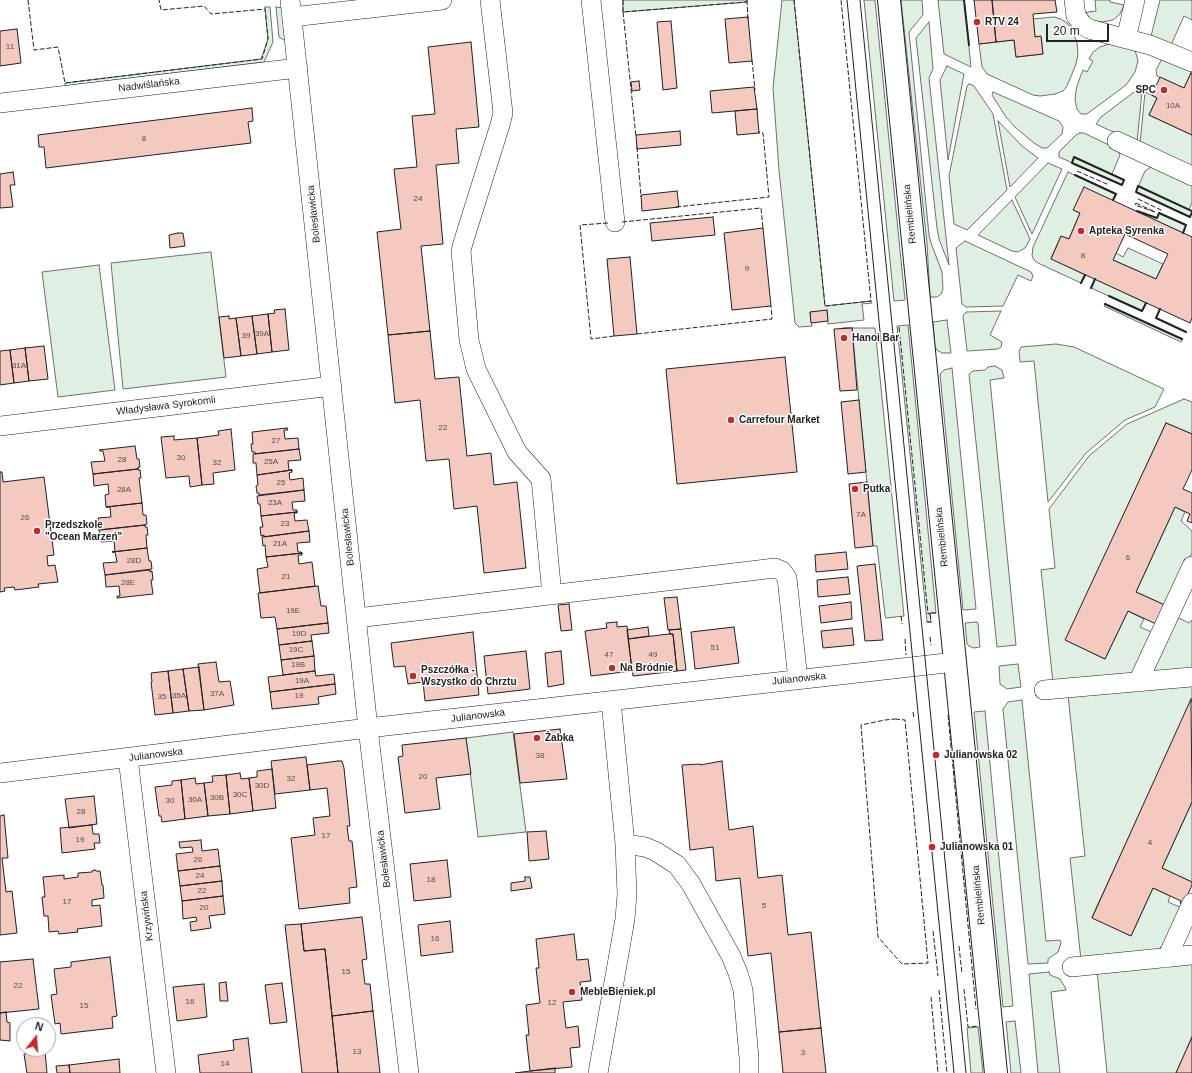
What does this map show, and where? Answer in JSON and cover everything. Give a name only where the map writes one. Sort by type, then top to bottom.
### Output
[{"type":"street","points":[[291,8],[442,0]]},
{"type":"street","points":[[490,0],[503,113],[463,243],[462,251],[469,340],[476,369],[517,452],[541,479],[552,595]]},
{"type":"street","points":[[591,0],[615,222]]},
{"type":"street","name":"Rembielińska","points":[[889,0],[996,1073]]},
{"type":"street","points":[[1074,0],[1076,16],[1083,25],[1092,30],[1159,48],[1192,62]]},
{"type":"street","points":[[1126,39],[1135,0]]},
{"type":"street","name":"Bolesławicka","points":[[291,8],[368,728],[408,1073]]},
{"type":"street","name":"Nadwiślańska","points":[[0,103],[298,68]]},
{"type":"street","points":[[1117,141],[1192,176]]},
{"type":"street","name":"Władysława Syrokomli","points":[[0,426],[332,386]]},
{"type":"street","points":[[1138,682],[1192,566]]},
{"type":"street","points":[[357,618],[778,569],[784,573],[787,578],[798,680]]},
{"type":"street","name":"Julianowska","points":[[0,773],[368,728],[955,662]]},
{"type":"street","points":[[1044,690],[1192,677]]},
{"type":"street","points":[[598,1073],[625,919],[627,875],[626,844],[611,701]]},
{"type":"street","name":"Krzywińska","points":[[128,758],[166,1073]]},
{"type":"street","points":[[626,844],[640,846],[655,851],[664,855],[677,865],[691,884],[731,956],[743,990],[749,1073]]},
{"type":"street","points":[[1167,958],[1192,904]]},
{"type":"street","points":[[1072,967],[1192,955]]},
{"type":"green space","points":[[623,0],[747,0],[747,2],[623,12]]},
{"type":"green space","points":[[782,0],[794,0],[825,306],[871,301],[872,303],[862,304],[864,320],[828,324],[827,311],[810,312],[812,326],[799,327],[795,323],[779,170],[773,88]]},
{"type":"green space","points":[[864,0],[875,0],[905,300],[894,301]]},
{"type":"green space","points":[[901,0],[922,0],[923,15],[909,32],[929,235],[942,272],[943,289],[941,294],[937,297],[930,297],[927,243]]},
{"type":"green space","points":[[938,0],[964,0],[971,67],[944,54]]},
{"type":"green space","points":[[1095,0],[1110,0],[1110,2],[1124,5],[1120,14],[1113,20],[1103,22],[1094,21],[1090,20],[1081,13],[1096,11]]},
{"type":"green space","points":[[1160,0],[1192,0],[1192,20],[1184,16],[1171,45],[1151,36]]},
{"type":"green space","points":[[265,7],[270,7],[273,42],[264,62],[65,86],[65,83],[261,59],[268,39]]},
{"type":"green space","points":[[276,7],[282,8],[284,40],[279,37]]},
{"type":"green space","points":[[1054,17],[1067,23],[1072,29],[1077,43],[1078,54],[1076,64],[1067,86],[1063,91],[1055,94],[1040,96],[1033,95],[987,74],[982,67],[979,44],[1014,40],[1016,57],[1043,54],[1041,37],[1035,37],[1033,19]]},
{"type":"green space","points":[[929,22],[933,69],[929,78],[949,265],[939,239],[937,228],[916,38]]},
{"type":"green space","points":[[1112,43],[1135,50],[1138,61],[1135,72],[1126,85],[1087,114],[1081,114],[1077,109],[1075,100],[1076,90],[1083,70],[1087,72],[1093,61],[1089,59],[1093,52],[1100,47]]},
{"type":"green space","points":[[1162,59],[1191,69],[1191,73],[1184,88],[1157,76],[1156,70]]},
{"type":"green space","points":[[947,66],[964,74],[948,160],[940,80]]},
{"type":"green space","points":[[969,84],[974,86],[993,114],[1007,190],[967,230],[954,224],[949,176],[967,86]]},
{"type":"green space","points":[[1138,89],[1142,91],[1137,143],[1096,124],[1101,117]]},
{"type":"green space","points":[[993,92],[1059,121],[1063,127],[1062,134],[1047,148],[1042,148],[1015,127],[1006,117],[992,95]]},
{"type":"green space","points":[[1145,92],[1157,98],[1149,115],[1192,135],[1192,168],[1140,144]]},
{"type":"green space","points":[[998,121],[1022,146],[1038,158],[1010,187]]},
{"type":"green space","points":[[1084,133],[1117,149],[1120,155],[1112,174],[1124,180],[1122,185],[1059,157],[1059,152],[1076,135]]},
{"type":"green space","points":[[1048,163],[1062,169],[1032,234],[1015,197]]},
{"type":"green space","points":[[1151,167],[1192,183],[1192,203],[1189,209],[1192,212],[1190,217],[1136,192],[1145,171]]},
{"type":"green space","points":[[1068,172],[1116,194],[1113,200],[1074,210],[1080,213],[1069,239],[1061,236],[1051,258],[1085,275],[1081,283],[1038,263],[1032,256],[1033,247]]},
{"type":"green space","points":[[1012,200],[1030,239],[1025,248],[1018,252],[1012,251],[978,235]]},
{"type":"green space","points":[[1133,210],[1157,218],[1159,213],[1186,225],[1183,233]]},
{"type":"green space","points":[[965,241],[1031,272],[1033,276],[1031,281],[1018,275],[1003,306],[966,307],[962,304],[956,248]]},
{"type":"green space","points":[[1128,248],[1163,264],[1156,279],[1113,260],[1116,253],[1123,257]]},
{"type":"green space","points":[[211,252],[226,377],[123,389],[111,263]]},
{"type":"green space","points":[[99,265],[115,390],[58,397],[42,272]]},
{"type":"green space","points":[[1095,279],[1146,303],[1142,311],[1091,288]]},
{"type":"green space","points":[[1105,304],[1182,339],[1181,342],[1104,306]]},
{"type":"green space","points":[[1001,311],[990,335],[1002,342],[1001,347],[998,349],[967,351],[963,316],[966,312]]},
{"type":"green space","points":[[947,320],[951,353],[942,353],[935,347],[933,322]]},
{"type":"green space","points":[[908,325],[936,613],[930,613],[931,622],[927,622],[897,326]]},
{"type":"green space","points":[[852,328],[875,328],[904,616],[886,618],[885,615],[877,546],[873,546]]},
{"type":"green space","points":[[1056,344],[1074,347],[1164,389],[1155,407],[1125,420],[1086,453],[1048,502],[1034,361],[1020,362],[1019,351],[1021,347]]},
{"type":"green space","points":[[995,366],[1002,370],[1004,378],[990,380],[1016,645],[997,647],[969,374],[973,371],[985,370],[988,367]]},
{"type":"green space","points":[[952,368],[976,609],[963,610],[940,374],[944,370]]},
{"type":"green space","points":[[1184,399],[1192,402],[1192,434],[1166,423],[1066,640],[1105,659],[1128,611],[1144,619],[1140,627],[1154,633],[1135,676],[1053,683],[1041,570],[1055,568],[1049,509],[1089,456],[1127,424]]},
{"type":"green space","points":[[1175,507],[1185,512],[1181,521],[1192,531],[1192,553],[1167,606],[1136,592]]},
{"type":"green space","points":[[1174,616],[1189,623],[1192,620],[1192,670],[1147,674]]},
{"type":"green space","points":[[965,623],[978,623],[980,647],[973,648],[967,644]]},
{"type":"green space","points":[[1018,664],[1021,687],[1007,689],[1000,684],[999,666]]},
{"type":"green space","points":[[1192,683],[1192,700],[1092,917],[1131,936],[1153,888],[1170,896],[1168,902],[1182,908],[1166,942],[1157,951],[1081,960],[1070,858],[1085,856],[1068,695]]},
{"type":"green space","points":[[1022,700],[1046,941],[1060,940],[1061,943],[1058,952],[1048,959],[1048,963],[1028,964],[1003,709],[1008,702]]},
{"type":"green space","points":[[985,711],[1013,1006],[1003,1007],[974,712]]},
{"type":"green space","points":[[513,732],[526,832],[478,837],[466,738]]},
{"type":"green space","points":[[1192,802],[1192,882],[1162,868]]},
{"type":"green space","points":[[1192,962],[1192,1037],[1176,1073],[1107,1073],[1097,971]]},
{"type":"green space","points":[[1049,972],[1050,975],[1060,979],[1066,990],[1051,992],[1060,1073],[1038,1073],[1029,974]]},
{"type":"green space","points":[[1015,1021],[1021,1073],[1011,1073],[1006,1022]]},
{"type":"green space","points":[[978,1027],[983,1073],[971,1073],[967,1028]]},
{"type":"building","points":[[974,0],[992,0],[996,42],[979,44]]},
{"type":"building","points":[[992,0],[1055,0],[1057,12],[1033,14],[1035,37],[1041,36],[1043,54],[1016,57],[1014,40],[996,42]]},
{"type":"building","points":[[748,17],[752,61],[729,63],[725,19]]},
{"type":"building","points":[[671,21],[677,88],[663,90],[657,22]]},
{"type":"building","points":[[17,29],[21,63],[0,66],[0,31]]},
{"type":"building","points":[[471,42],[479,127],[456,129],[459,163],[436,165],[443,244],[421,246],[430,331],[388,335],[377,232],[401,229],[394,169],[417,167],[412,116],[435,114],[428,47]]},
{"type":"building","points":[[1191,73],[1192,135],[1149,115],[1157,98],[1152,95],[1160,77],[1184,88]]},
{"type":"building","points":[[639,81],[640,90],[632,91],[631,82]]},
{"type":"building","points":[[754,87],[757,109],[712,113],[710,91]]},
{"type":"building","points":[[252,108],[253,121],[248,122],[251,143],[46,168],[44,147],[39,147],[38,135]]},
{"type":"building","points":[[757,109],[759,133],[737,135],[735,111]]},
{"type":"building","points":[[680,131],[681,145],[637,149],[636,135]]},
{"type":"building","points":[[13,172],[15,185],[10,185],[13,207],[0,208],[0,174]]},
{"type":"building","points":[[1084,187],[1192,237],[1192,318],[1190,323],[1051,259],[1061,236],[1069,239],[1080,213],[1073,210]],"holes":[[[1125,234],[1168,254],[1156,279],[1113,260]]]},
{"type":"building","points":[[677,191],[679,207],[642,211],[641,195]]},
{"type":"building","points":[[713,217],[715,235],[652,241],[650,223]]},
{"type":"building","points":[[763,228],[771,306],[732,310],[724,233]]},
{"type":"building","points":[[183,233],[185,246],[170,248],[169,235]]},
{"type":"building","points":[[630,257],[637,334],[614,336],[607,259]]},
{"type":"building","points":[[285,309],[289,350],[272,352],[268,314],[275,313],[274,310]]},
{"type":"building","points":[[827,310],[828,321],[811,323],[810,312]]},
{"type":"building","points":[[268,314],[272,352],[257,354],[252,316]]},
{"type":"building","points":[[229,316],[229,319],[236,318],[241,356],[224,358],[219,317]]},
{"type":"building","points":[[252,316],[257,354],[241,356],[236,318]]},
{"type":"building","points":[[852,328],[857,390],[840,391],[834,329]]},
{"type":"building","points":[[430,331],[435,379],[459,377],[467,456],[491,453],[494,485],[517,482],[526,568],[484,573],[477,506],[454,509],[449,459],[426,461],[420,400],[395,403],[388,335]]},
{"type":"building","points":[[44,346],[48,379],[29,381],[25,348]]},
{"type":"building","points":[[25,348],[29,381],[14,383],[10,350]]},
{"type":"building","points":[[10,350],[14,383],[0,385],[0,351]]},
{"type":"building","name":"Carrefour Market","points":[[785,357],[797,472],[677,484],[666,369]]},
{"type":"building","points":[[859,400],[866,472],[848,474],[841,402]]},
{"type":"building","points":[[1166,423],[1192,434],[1192,470],[1183,489],[1192,493],[1192,523],[1187,521],[1190,514],[1175,507],[1136,592],[1167,606],[1156,624],[1128,611],[1105,659],[1065,640]]},
{"type":"building","points":[[287,428],[288,430],[284,430],[285,439],[298,438],[299,449],[255,454],[255,452],[252,452],[252,432]]},
{"type":"building","points":[[231,429],[235,470],[213,473],[214,484],[202,485],[197,438],[219,435],[218,431]]},
{"type":"building","points":[[174,436],[174,440],[197,438],[202,485],[190,487],[189,476],[166,478],[161,437]]},
{"type":"building","points":[[135,446],[137,459],[139,459],[140,467],[138,467],[138,469],[93,474],[91,462],[105,461],[103,451],[99,450]]},
{"type":"building","points":[[299,449],[301,460],[288,461],[289,470],[292,470],[257,475],[256,463],[253,463],[253,454]]},
{"type":"building","points":[[140,470],[141,478],[139,478],[142,503],[106,507],[105,495],[109,494],[108,484],[94,486],[93,474]]},
{"type":"building","points":[[292,470],[292,472],[289,473],[290,480],[303,478],[304,490],[259,495],[259,493],[257,493],[257,475]]},
{"type":"building","points":[[0,472],[2,472],[3,482],[44,477],[54,555],[47,556],[48,566],[55,565],[58,582],[38,584],[39,587],[15,590],[14,587],[4,588],[5,591],[0,592]]},
{"type":"building","points":[[867,482],[873,546],[855,548],[849,484]]},
{"type":"building","points":[[304,490],[305,501],[292,502],[293,510],[297,510],[297,512],[261,516],[260,504],[258,504],[257,496]]},
{"type":"building","points":[[142,503],[143,515],[146,515],[147,524],[99,530],[98,518],[111,517],[110,507],[106,507]]},
{"type":"building","points":[[297,512],[294,513],[295,521],[307,520],[309,531],[264,537],[264,535],[261,536],[260,527],[263,527],[261,516]]},
{"type":"building","points":[[145,525],[145,527],[147,527],[148,535],[146,535],[147,548],[112,552],[115,551],[114,541],[101,542],[99,530]]},
{"type":"building","points":[[309,531],[310,542],[297,543],[298,552],[302,553],[266,557],[265,545],[263,546],[262,537]]},
{"type":"building","points":[[147,548],[152,569],[105,575],[103,563],[117,562],[115,552],[112,552]]},
{"type":"building","points":[[846,552],[848,569],[816,572],[815,555]]},
{"type":"building","points":[[302,553],[302,555],[298,555],[299,564],[312,562],[315,586],[260,593],[257,569],[268,567],[266,557]]},
{"type":"building","points":[[875,564],[883,640],[865,641],[857,566]]},
{"type":"building","points":[[150,570],[150,572],[152,571],[153,580],[151,580],[153,594],[117,598],[117,596],[120,596],[119,586],[106,587],[105,575]]},
{"type":"building","points":[[848,577],[850,594],[818,597],[817,580]]},
{"type":"building","points":[[318,586],[321,606],[326,606],[328,623],[277,629],[275,617],[261,618],[258,593]]},
{"type":"building","points":[[677,597],[681,629],[668,630],[664,598]]},
{"type":"building","points":[[851,602],[852,619],[821,623],[819,606]]},
{"type":"building","points":[[569,604],[572,630],[561,631],[558,605]]},
{"type":"building","points":[[617,622],[617,627],[627,626],[632,671],[591,676],[585,631],[607,628],[606,623]]},
{"type":"building","points":[[328,623],[329,633],[311,635],[312,641],[279,645],[277,629]]},
{"type":"building","points":[[648,627],[649,636],[628,639],[627,630]]},
{"type":"building","points":[[734,627],[739,663],[695,669],[691,632]]},
{"type":"building","points":[[852,628],[854,645],[823,648],[821,631]]},
{"type":"building","points":[[681,629],[686,670],[677,671],[673,634],[670,634],[669,630]]},
{"type":"building","points":[[473,632],[479,695],[425,701],[423,682],[408,684],[405,666],[394,667],[391,643]]},
{"type":"building","points":[[673,634],[677,671],[633,676],[628,639]]},
{"type":"building","points":[[312,641],[314,656],[281,660],[279,645]]},
{"type":"building","points":[[526,651],[530,689],[488,694],[484,656]]},
{"type":"building","points":[[561,651],[564,684],[548,687],[545,653]]},
{"type":"building","points":[[314,656],[315,671],[283,675],[281,660]]},
{"type":"building","points":[[216,662],[219,682],[230,681],[234,705],[204,710],[198,664]]},
{"type":"building","points":[[199,667],[204,710],[189,711],[183,669]]},
{"type":"building","points":[[183,669],[189,711],[173,713],[168,671]]},
{"type":"building","points":[[168,671],[173,713],[155,715],[151,673]]},
{"type":"building","points":[[315,671],[316,676],[334,674],[335,684],[270,692],[268,677]]},
{"type":"building","points":[[335,684],[336,694],[318,697],[319,704],[272,709],[270,692]]},
{"type":"building","points":[[1191,699],[1192,802],[1162,868],[1192,882],[1192,885],[1183,905],[1180,903],[1181,901],[1153,888],[1131,936],[1092,918]]},
{"type":"building","points":[[560,729],[567,779],[520,783],[514,734]]},
{"type":"building","points":[[466,738],[471,774],[436,778],[440,809],[405,813],[398,757],[403,756],[402,745]]},
{"type":"building","points":[[306,757],[310,790],[275,794],[271,761]]},
{"type":"building","points":[[342,761],[344,768],[350,826],[347,826],[349,841],[352,841],[357,887],[349,888],[350,903],[299,909],[291,838],[315,835],[313,818],[330,816],[327,788],[310,790],[307,765]]},
{"type":"building","points":[[722,761],[729,830],[753,826],[758,878],[782,875],[788,935],[811,932],[821,1028],[779,1032],[771,953],[748,956],[740,878],[716,881],[713,847],[690,850],[682,765],[700,765]]},
{"type":"building","points":[[272,769],[276,808],[253,811],[249,778],[257,777],[257,771]]},
{"type":"building","points":[[240,773],[241,779],[249,778],[253,811],[230,814],[226,775]]},
{"type":"building","points":[[226,775],[230,814],[208,816],[204,783],[213,782],[212,776]]},
{"type":"building","points":[[195,778],[196,784],[204,783],[208,816],[185,819],[181,780]]},
{"type":"building","points":[[181,780],[185,819],[162,822],[161,816],[159,816],[155,787],[172,785],[172,781]]},
{"type":"building","points":[[94,796],[97,824],[69,828],[65,799]]},
{"type":"building","points":[[4,815],[8,858],[2,858],[6,892],[12,891],[17,933],[0,935],[0,816]]},
{"type":"building","points":[[92,825],[93,834],[99,834],[100,843],[94,843],[95,849],[62,853],[60,828]]},
{"type":"building","points":[[546,831],[549,859],[529,861],[527,832]]},
{"type":"building","points":[[201,840],[202,851],[218,849],[220,866],[178,871],[176,854],[193,852],[192,847],[180,848],[179,842]]},
{"type":"building","points":[[447,860],[451,897],[414,901],[410,864]]},
{"type":"building","points":[[220,866],[222,881],[180,886],[178,871]]},
{"type":"building","points":[[95,870],[100,871],[104,898],[92,900],[92,906],[100,905],[102,926],[77,929],[78,932],[59,934],[58,931],[49,932],[48,916],[44,916],[42,897],[45,897],[43,877],[64,875],[64,879],[78,877],[78,873],[92,872]]},
{"type":"building","points":[[525,877],[530,877],[532,888],[511,891],[511,883],[525,881]]},
{"type":"building","points":[[222,881],[223,896],[182,901],[180,886]]},
{"type":"building","points":[[223,896],[225,914],[209,916],[211,928],[191,931],[190,922],[197,921],[196,917],[183,919],[182,901]]},
{"type":"building","points":[[362,917],[367,959],[362,960],[365,984],[370,984],[373,1011],[332,1016],[325,949],[304,951],[301,924]]},
{"type":"building","points":[[450,921],[453,952],[421,956],[418,925]]},
{"type":"building","points":[[301,924],[304,951],[325,949],[338,1073],[302,1073],[285,925]]},
{"type":"building","points":[[574,934],[577,960],[588,959],[591,981],[580,982],[582,1000],[563,1002],[566,1028],[578,1026],[580,1047],[570,1048],[572,1067],[530,1071],[526,1035],[529,1035],[526,1005],[540,1003],[536,968],[539,968],[536,939]]},
{"type":"building","points":[[110,957],[117,1016],[112,1017],[113,1028],[61,1034],[60,1023],[56,1024],[56,1017],[54,1017],[51,995],[57,994],[54,969],[71,967],[71,962]]},
{"type":"building","points":[[33,959],[39,1009],[0,1013],[0,962]]},
{"type":"building","points":[[226,982],[228,1001],[220,1001],[219,983]]},
{"type":"building","points":[[282,983],[287,1022],[270,1024],[265,985]]},
{"type":"building","points":[[204,984],[207,1017],[177,1021],[173,987]]},
{"type":"building","points":[[373,1011],[380,1073],[338,1073],[332,1016]]},
{"type":"building","points":[[6,1012],[7,1022],[10,1023],[10,1041],[0,1040],[0,1013]]},
{"type":"building","points":[[821,1028],[826,1073],[783,1073],[779,1032]]},
{"type":"building","points":[[1192,1037],[1192,1073],[1176,1073]]},
{"type":"building","points":[[248,1038],[252,1073],[200,1073],[198,1055],[234,1050],[233,1040]]},
{"type":"building","points":[[24,1057],[46,1057],[47,1073],[27,1073]]},
{"type":"building","points":[[119,1059],[120,1073],[70,1073],[69,1065]]},
{"type":"building","points":[[69,1065],[70,1073],[57,1073],[56,1066]]},
{"type":"building","points":[[555,1068],[555,1073],[515,1073],[530,1071]]},
{"type":"tram line","points":[[847,0],[954,1073]]},
{"type":"tram line","points":[[860,0],[966,1073]]},
{"type":"fence","points":[[28,0],[34,50],[58,47],[65,83],[262,59],[268,39],[265,9],[211,14],[204,6],[161,10],[159,0]]},
{"type":"fence","points":[[623,0],[623,12],[747,2]]},
{"type":"fence","points":[[747,0],[748,20]]},
{"type":"fence","points":[[794,0],[825,306],[871,301],[841,0]]},
{"type":"fence","points":[[623,12],[636,137]]},
{"type":"fence","points":[[752,60],[755,90]]},
{"type":"fence","points":[[676,207],[769,197],[763,133],[759,133],[759,131]]},
{"type":"fence","points":[[637,147],[641,197]]},
{"type":"fence","points":[[1077,171],[1109,185]]},
{"type":"fence","points":[[1138,199],[1161,210],[1159,213]]},
{"type":"fence","points":[[1136,203],[1155,212],[1135,205],[1136,203]]},
{"type":"fence","points":[[622,222],[761,208],[763,228]]},
{"type":"fence","points":[[608,223],[580,225],[591,339],[614,336]]},
{"type":"fence","points":[[637,334],[772,319],[771,306]]},
{"type":"fence","points":[[899,327],[928,614],[930,613]]},
{"type":"fence","points":[[927,622],[931,622],[930,613],[936,613]]},
{"type":"fence","points":[[901,616],[902,624]]},
{"type":"fence","points":[[930,637],[931,645]]},
{"type":"fence","points":[[905,639],[906,655]]},
{"type":"fence","points":[[913,712],[914,719]]},
{"type":"fence","points":[[948,715],[976,1009]]},
{"type":"fence","points":[[895,719],[905,720],[928,963],[902,964],[878,937],[861,725],[895,719]]},
{"type":"fence","points":[[933,931],[938,976]]},
{"type":"fence","points":[[959,946],[962,974]]},
{"type":"fence","points":[[964,989],[968,1027],[979,1026]]},
{"type":"fence","points":[[939,990],[947,1073]]},
{"type":"fence","points":[[931,997],[938,1073]]},
{"type":"wall","points":[[964,0],[969,45]]},
{"type":"wall","points":[[1074,157],[1124,180],[1122,185],[1072,163],[1074,157]]},
{"type":"wall","points":[[1075,175],[1116,194],[1113,200]]},
{"type":"wall","points":[[1192,211],[1138,186],[1136,192],[1190,217],[1192,212]]},
{"type":"wall","points":[[1137,211],[1157,218],[1159,213],[1186,225],[1183,233]]},
{"type":"wall","points":[[1081,283],[1085,275]]},
{"type":"wall","points":[[1091,288],[1095,279]]},
{"type":"wall","points":[[1109,296],[1142,311],[1146,303]]},
{"type":"wall","points":[[1105,304],[1182,339]]},
{"type":"wall","points":[[1160,309],[1156,318],[1186,332]]},
{"type":"place","name":"RTV 24","points":[[977,22]]},
{"type":"place","name":"SPC","points":[[1164,90]]},
{"type":"place","name":"Apteka Syrenka","points":[[1081,231]]},
{"type":"place","name":"Hanoi Bar","points":[[844,338]]},
{"type":"place","name":"Carrefour Market","points":[[731,420]]},
{"type":"place","name":"Putka","points":[[855,489]]},
{"type":"place","name":"Przedszkole \"Ocean Marzeń\"","points":[[37,531]]},
{"type":"place","name":"Na Bródnie","points":[[612,668]]},
{"type":"place","name":"Pszczółka - Wszystko do Chrztu","points":[[413,676]]},
{"type":"place","name":"Żabka","points":[[537,738]]},
{"type":"place","name":"Julianowska 02","points":[[936,755]]},
{"type":"place","name":"Julianowska 01","points":[[932,847]]},
{"type":"place","name":"MebleBieniek.pl","points":[[572,992]]}]
